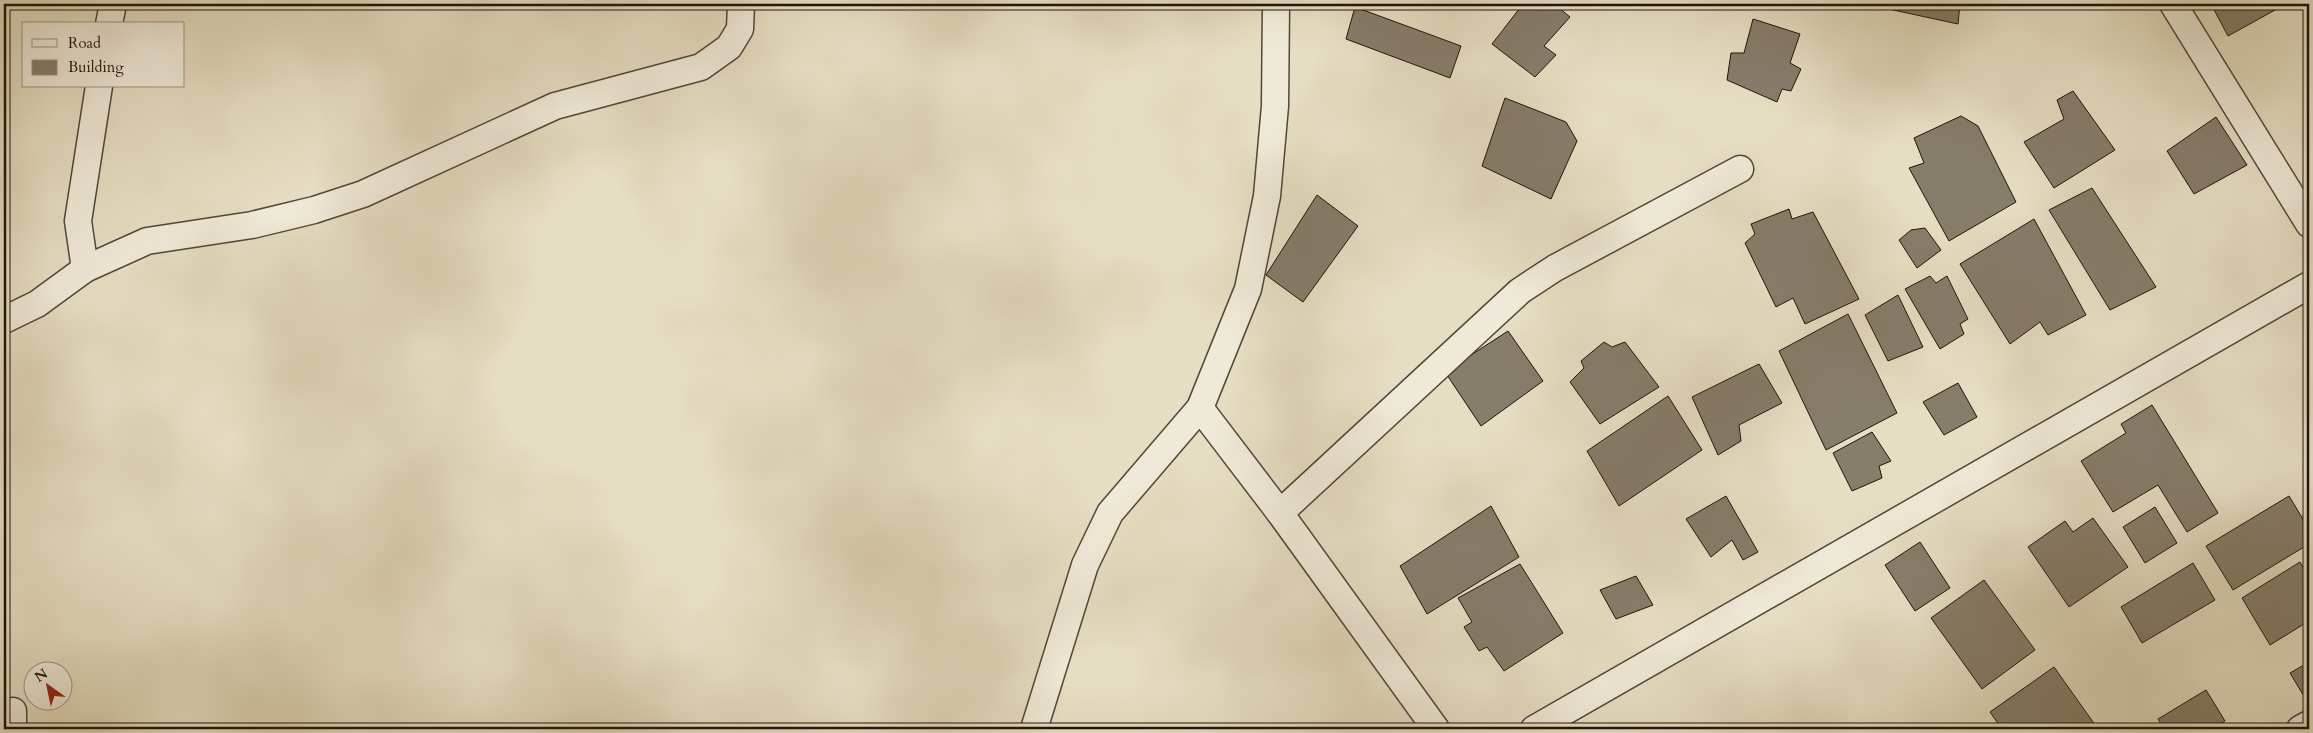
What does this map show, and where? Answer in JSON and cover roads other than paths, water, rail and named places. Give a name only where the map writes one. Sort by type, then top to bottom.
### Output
[{"type":"street","points":[[110,22],[113,4]]},
{"type":"street","points":[[4,320],[36,304],[85,269],[147,241],[252,224],[314,210],[363,194],[505,127],[555,106],[702,67],[729,47],[740,29],[741,4]]},
{"type":"street","points":[[1034,729],[1085,565],[1110,513],[1200,408],[1248,289],[1267,196],[1275,106],[1276,4]]},
{"type":"street","points":[[2173,4],[2309,224]]},
{"type":"street","points":[[85,269],[78,220],[99,88]]},
{"type":"street","points":[[1280,513],[1520,290],[1555,268],[1740,169]]},
{"type":"street","points":[[1534,729],[2309,286]]},
{"type":"street","points":[[1200,408],[1280,513],[1436,729]]},
{"type":"street","points":[[2300,729],[2309,724]]}]
